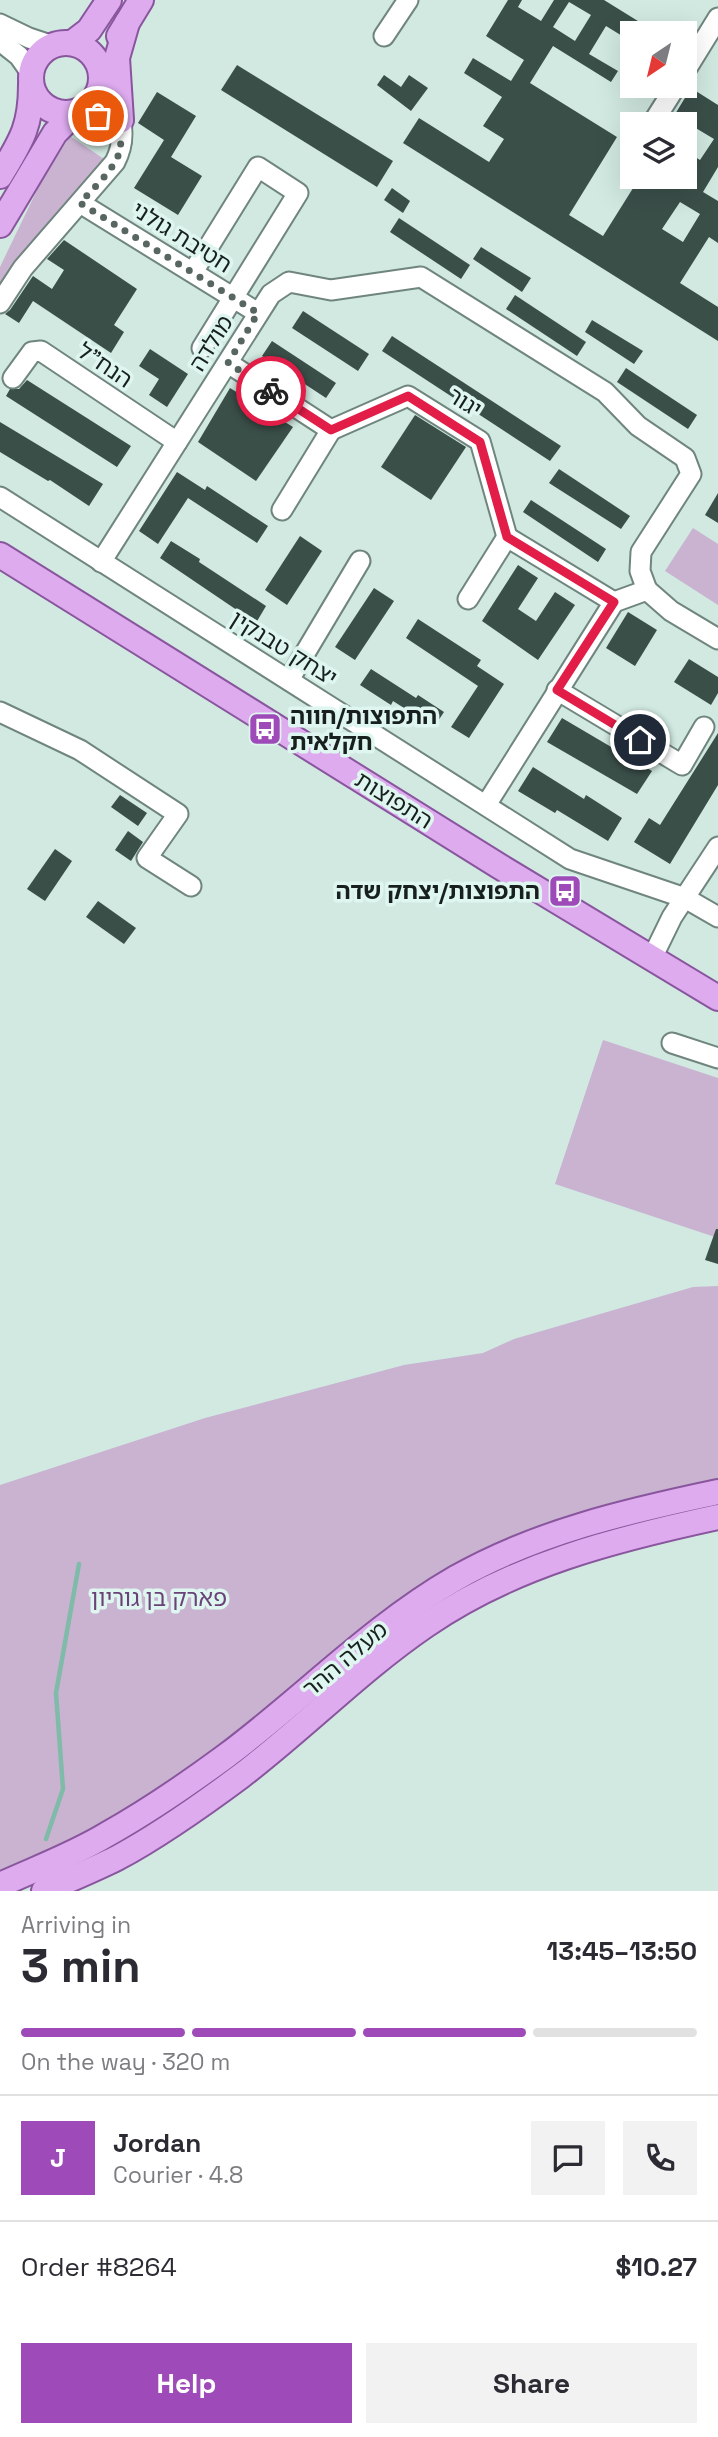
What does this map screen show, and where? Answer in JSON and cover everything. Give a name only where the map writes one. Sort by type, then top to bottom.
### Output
[{"type":"main road","points":[[0,176],[30,120],[31,79],[40,54],[89,30],[109,0]]},
{"type":"main road","points":[[0,225],[55,133],[96,98],[101,75],[141,0]]},
{"type":"main road","points":[[121,120],[117,58],[127,23]]},
{"type":"main road","points":[[62,44],[83,47],[93,54],[101,75]]},
{"type":"main road","points":[[31,79],[35,96],[47,108],[58,113],[78,112]]},
{"type":"main road","name":"התפוצות","points":[[0,555],[499,866],[718,998]]},
{"type":"main road","name":"מעלה ההר","points":[[0,1885],[104,1836],[168,1796],[226,1756],[357,1646],[412,1604],[459,1576],[561,1531],[718,1492]]},
{"type":"main road","name":"מעלה ההר","points":[[44,1891],[118,1857],[182,1817],[240,1776],[426,1625],[471,1598],[569,1554],[718,1517]]},
{"type":"street","points":[[384,36],[408,0]]},
{"type":"street","points":[[697,52],[718,18]]},
{"type":"street","points":[[0,24],[29,38],[62,44]]},
{"type":"street","points":[[0,41],[19,56],[31,79]]},
{"type":"street","points":[[0,303],[23,268],[115,162],[121,145],[121,120],[101,75]]},
{"type":"street","points":[[78,112],[98,116],[111,123],[119,133],[121,145]]},
{"type":"street","points":[[192,272],[258,167],[298,193],[202,348]]},
{"type":"street","name":"חטיבת גולני","points":[[80,203],[258,313]]},
{"type":"street","name":"מולדה","points":[[102,562],[271,294],[289,282],[331,290],[421,277],[605,392],[638,426],[685,458],[691,474],[641,551],[640,570],[647,590]]},
{"type":"street","name":"הנח\"ל","points":[[13,379],[32,352],[41,351],[177,442]]},
{"type":"street","points":[[228,363],[331,430],[282,510]]},
{"type":"street","name":"יגור","points":[[331,430],[408,396],[480,442],[507,537]]},
{"type":"street","name":"יצחק טבנקין","points":[[0,497],[570,859],[690,901],[718,917]]},
{"type":"street","points":[[468,599],[507,537],[614,602]]},
{"type":"street","points":[[289,680],[360,561]]},
{"type":"street","points":[[486,805],[614,602],[647,590],[671,611],[718,639]]},
{"type":"street","points":[[557,690],[682,765],[704,727]]},
{"type":"street","points":[[0,712],[80,750],[178,814],[147,858],[191,886]]},
{"type":"street","points":[[690,901],[718,846]]},
{"type":"street","points":[[652,958],[665,929],[718,870]]},
{"type":"street","points":[[672,1043],[718,1058]]},
{"type":"green space","points":[[70,136],[107,161],[0,288],[0,267],[39,186]]},
{"type":"green space","points":[[693,528],[718,544],[718,605],[665,571]]},
{"type":"green space","points":[[603,1040],[718,1078],[718,1238],[555,1184]]},
{"type":"green space","name":"פארק בן גוריון","points":[[718,1286],[718,1510],[584,1542],[472,1564],[145,1825],[116,1864],[93,1884],[0,1872],[0,1485],[205,1418],[404,1365],[483,1353],[514,1339],[693,1287]]},
{"type":"building","points":[[508,0],[522,0],[518,7],[541,21],[554,0],[604,0],[638,21],[620,21],[620,35],[606,26],[589,54],[618,71],[611,82],[553,46],[530,83],[617,137],[569,215],[603,236],[632,189],[697,189],[697,158],[700,160],[714,139],[697,129],[697,112],[676,112],[685,98],[697,98],[697,92],[718,105],[718,167],[703,192],[718,201],[718,243],[709,237],[680,283],[718,307],[718,341],[403,143],[419,118],[489,162],[504,139],[483,126],[502,97],[464,73],[473,58],[511,81],[524,60],[486,36]],"holes":[[[569,2],[591,15],[575,41],[553,27]],[[680,202],[700,214],[683,242],[662,229]]]},
{"type":"building","points":[[237,65],[393,161],[377,187],[221,90]]},
{"type":"building","points":[[384,75],[401,87],[409,75],[428,88],[411,111],[377,85]]},
{"type":"building","points":[[157,92],[196,116],[171,157],[202,176],[178,215],[134,188],[164,140],[138,123]]},
{"type":"building","points":[[392,188],[410,201],[403,213],[384,200]]},
{"type":"building","points":[[399,218],[470,265],[461,279],[390,232]]},
{"type":"building","points":[[64,240],[137,289],[114,325],[124,332],[111,353],[33,301],[19,323],[5,314],[33,276],[52,289],[64,270],[47,259]]},
{"type":"building","points":[[481,247],[531,278],[522,292],[473,259]]},
{"type":"building","points":[[515,295],[586,342],[577,356],[506,309]]},
{"type":"building","points":[[303,311],[369,354],[358,371],[292,328]]},
{"type":"building","points":[[592,320],[643,351],[634,364],[585,332]]},
{"type":"building","points":[[392,336],[561,446],[550,461],[382,351]]},
{"type":"building","points":[[272,341],[336,383],[326,398],[262,356]]},
{"type":"building","points":[[150,349],[188,374],[167,407],[149,395],[159,379],[139,366]]},
{"type":"building","points":[[626,368],[697,415],[688,429],[617,382]]},
{"type":"building","points":[[27,380],[131,446],[117,467],[6,396],[10,389],[19,389]]},
{"type":"building","points":[[230,388],[293,427],[256,481],[198,442]]},
{"type":"building","points":[[415,415],[466,447],[431,500],[381,467]]},
{"type":"building","points":[[0,422],[103,484],[89,506],[0,452]]},
{"type":"building","points":[[559,469],[630,516],[621,529],[549,483]]},
{"type":"building","points":[[177,472],[205,490],[207,486],[268,526],[257,543],[188,498],[158,544],[139,531]]},
{"type":"building","points":[[718,493],[718,523],[705,515]]},
{"type":"building","points":[[531,500],[606,549],[598,562],[523,512]]},
{"type":"building","points":[[300,536],[322,551],[287,605],[265,590]]},
{"type":"building","points":[[171,541],[266,606],[256,623],[160,558]]},
{"type":"building","points":[[518,565],[538,578],[518,609],[536,621],[555,592],[575,605],[538,660],[482,621]]},
{"type":"building","points":[[374,588],[394,601],[355,660],[335,647]]},
{"type":"building","points":[[628,612],[657,630],[635,666],[606,648]]},
{"type":"building","points":[[418,619],[481,660],[477,666],[504,684],[469,738],[451,727],[478,686],[406,638]]},
{"type":"building","points":[[689,659],[718,677],[718,693],[711,705],[674,682]]},
{"type":"building","points":[[371,669],[416,698],[418,695],[444,712],[434,727],[393,701],[391,705],[360,685]]},
{"type":"building","points":[[562,718],[652,771],[637,794],[547,742]]},
{"type":"building","points":[[718,733],[718,785],[670,864],[634,842],[649,818],[660,825]]},
{"type":"building","points":[[533,767],[584,799],[586,795],[622,818],[608,841],[557,810],[555,813],[518,791]]},
{"type":"building","points":[[120,795],[147,813],[138,826],[111,807]]},
{"type":"building","points":[[128,831],[143,842],[131,861],[115,850]]},
{"type":"building","points":[[55,849],[72,861],[45,901],[27,889]]},
{"type":"building","points":[[98,901],[136,928],[124,944],[86,917]]},
{"type":"building","points":[[718,1229],[718,1264],[705,1260]]},
{"type":"waterway","points":[[46,1839],[63,1789],[56,1693],[79,1564]]},
{"type":"way so far","points":[[98,116],[117,129],[121,145],[115,162],[80,203],[258,313],[228,363],[271,391]]},
{"type":"place","name":"התפוצות/חווה חקלאית","points":[[265,729]]},
{"type":"place","name":"התפוצות/יצחק שדה","points":[[565,891]]},
{"type":"route","points":[[271,391],[331,430],[408,396],[480,442],[507,537],[614,602],[557,690],[640,740]]}]
